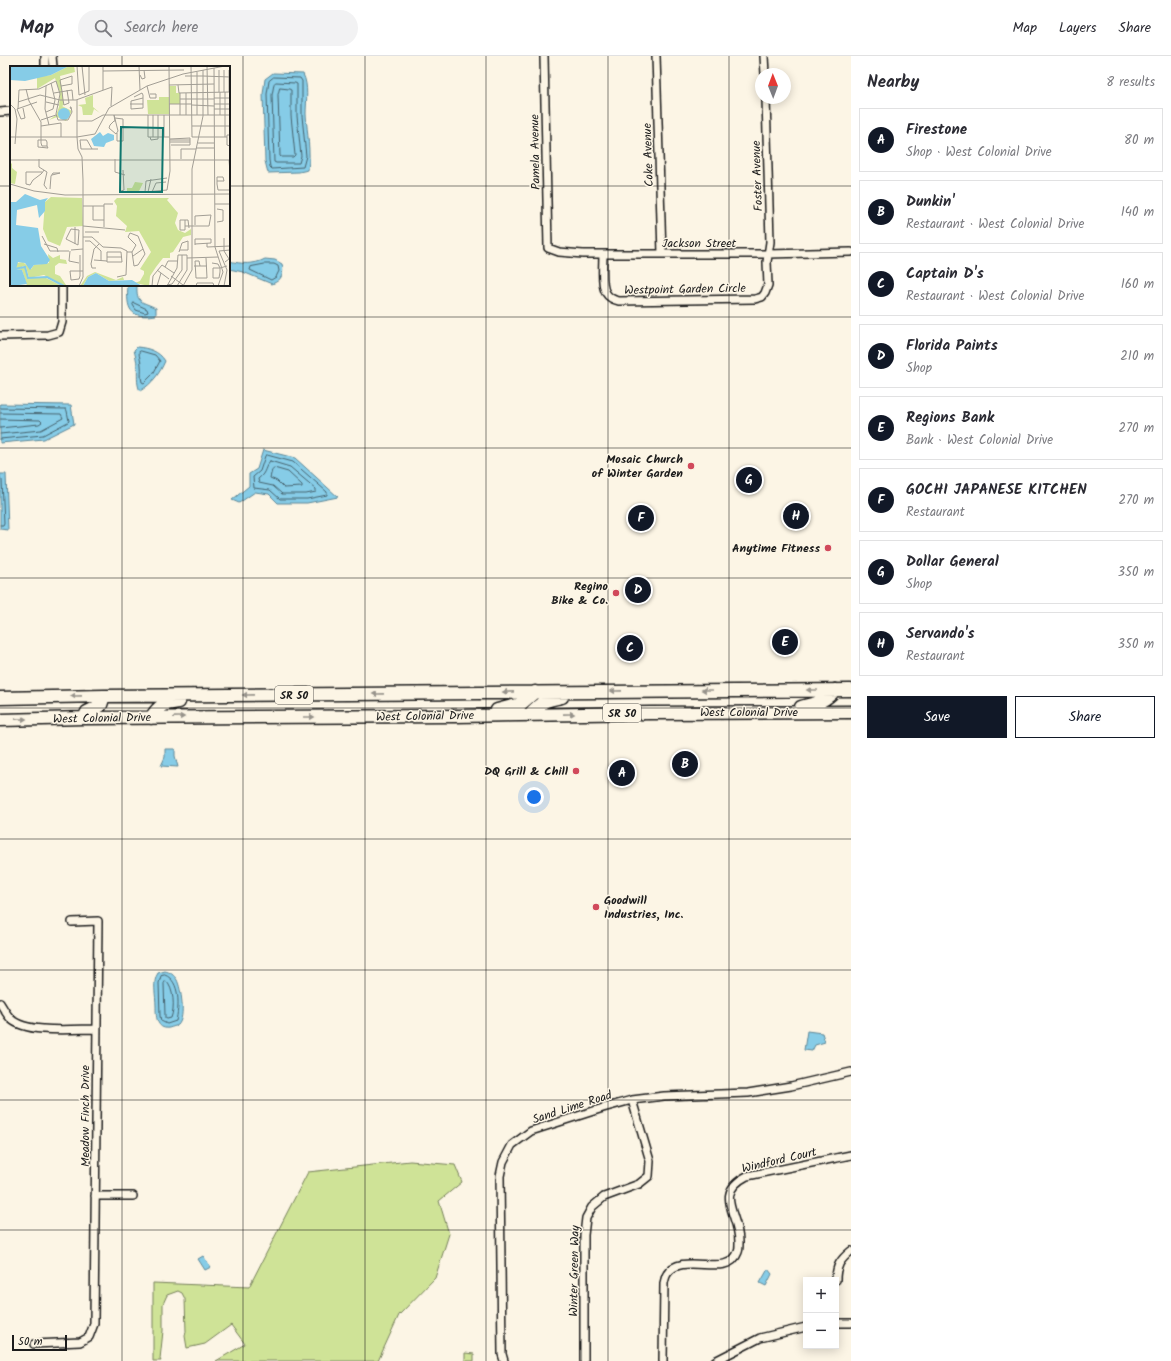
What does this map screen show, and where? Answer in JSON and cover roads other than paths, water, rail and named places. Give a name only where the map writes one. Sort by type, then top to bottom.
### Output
[{"type":"highway","points":[[785,712],[821,702],[828,698],[835,690]]},
{"type":"highway","name":"West Colonial Drive","points":[[0,698],[589,691],[851,690]]},
{"type":"highway","points":[[530,714],[538,705],[547,700],[589,691]]},
{"type":"highway","points":[[472,716],[521,704],[535,692]]},
{"type":"highway","points":[[152,718],[156,709],[164,704],[230,695]]},
{"type":"highway","points":[[84,718],[88,712],[101,705],[104,696]]},
{"type":"highway","name":"West Colonial Drive","points":[[0,720],[84,718],[851,712]]},
{"type":"street","name":"Pamela Avenue","points":[[544,56],[548,248]]},
{"type":"street","name":"Coke Avenue","points":[[656,56],[662,254]]},
{"type":"street","points":[[764,56],[765,68]]},
{"type":"street","points":[[45,62],[53,62]]},
{"type":"street","name":"Foster Avenue","points":[[766,104],[770,242],[768,254]]},
{"type":"street","points":[[0,112],[10,111]]},
{"type":"street","name":"Jackson Street","points":[[548,248],[559,252],[583,254],[768,254],[851,252]]},
{"type":"street","name":"Westpoint Garden Circle","points":[[603,254],[604,287],[606,293],[612,299],[620,301],[755,299],[762,297],[766,293],[768,285],[768,254]]},
{"type":"street","points":[[0,336],[48,335],[59,332],[62,322],[62,286]]},
{"type":"street","name":"Meadow Finch Drive","points":[[34,1344],[80,1342],[89,1337],[94,1324],[98,921],[72,922]]},
{"type":"street","points":[[0,1003],[11,1019],[29,1028],[53,1030],[96,1028]]},
{"type":"street","name":"Sand Lime Road","points":[[503,1358],[500,1176],[503,1162],[512,1145],[531,1131],[632,1100],[664,1096],[748,1093],[792,1086],[851,1072]]},
{"type":"street","name":"Winter Green Way","points":[[584,1361],[584,1235],[586,1218],[592,1207],[604,1197],[639,1184],[649,1176],[650,1161],[632,1100]]},
{"type":"street","name":"Windford Court","points":[[663,1361],[664,1283],[667,1274],[676,1266],[688,1264],[721,1265],[732,1261],[738,1252],[739,1238],[729,1200],[731,1189],[738,1181],[748,1176],[851,1155]]},
{"type":"street","points":[[96,1196],[133,1196]]},
{"type":"street","points":[[836,1277],[836,1272],[841,1259],[851,1251]]},
{"type":"street","points":[[839,1323],[851,1323]]},
{"type":"street","points":[[715,1361],[760,1338],[803,1329]]},
{"type":"water","points":[[273,73],[303,74],[305,79],[307,89],[306,114],[309,149],[308,170],[299,172],[268,173],[265,161],[263,94],[265,79]]},
{"type":"water","points":[[265,259],[275,260],[282,264],[282,276],[278,281],[272,284],[243,272],[230,269],[230,261],[247,263]]},
{"type":"water","points":[[128,286],[137,286],[139,299],[156,308],[156,315],[140,316],[135,314],[129,307]]},
{"type":"water","points":[[137,347],[153,351],[160,355],[165,361],[155,378],[140,391],[138,385],[137,362],[134,350]]},
{"type":"water","points":[[0,404],[71,405],[74,424],[44,439],[0,443]]},
{"type":"water","points":[[263,450],[295,458],[338,497],[307,503],[278,503],[269,494],[255,492],[239,503],[232,500],[249,486],[249,474],[257,469]]},
{"type":"water","points":[[0,474],[6,474],[8,530],[0,529]]},
{"type":"water","points":[[165,749],[175,749],[178,767],[161,766],[165,757]]},
{"type":"water","points":[[165,971],[172,974],[177,980],[182,1002],[182,1016],[178,1025],[169,1028],[161,1027],[156,1014],[155,980],[158,973]]},
{"type":"water","points":[[807,1031],[822,1033],[825,1042],[815,1045],[812,1051],[804,1050]]},
{"type":"water","points":[[203,1256],[211,1267],[205,1270],[198,1259]]},
{"type":"water","points":[[768,1269],[772,1274],[766,1286],[760,1283]]},
{"type":"place","name":"Mosaic Church of Winter Garden","points":[[691,466]]},
{"type":"place","name":"Dollar General","points":[[749,480]]},
{"type":"place","name":"Servando's","points":[[796,516]]},
{"type":"place","name":"GOCHI JAPANESE KITCHEN","points":[[641,518]]},
{"type":"place","name":"Anytime Fitness","points":[[828,548]]},
{"type":"place","name":"Florida Paints","points":[[638,590]]},
{"type":"place","name":"Regino Bike & Co.","points":[[616,593]]},
{"type":"place","name":"Regions Bank","points":[[785,642]]},
{"type":"place","name":"Captain D's","points":[[630,648]]},
{"type":"place","name":"Dunkin'","points":[[685,764]]},
{"type":"place","name":"DQ Grill & Chill","points":[[576,771]]},
{"type":"place","name":"Firestone","points":[[622,773]]},
{"type":"place","name":"Goodwill Industries, Inc.","points":[[596,907]]}]
